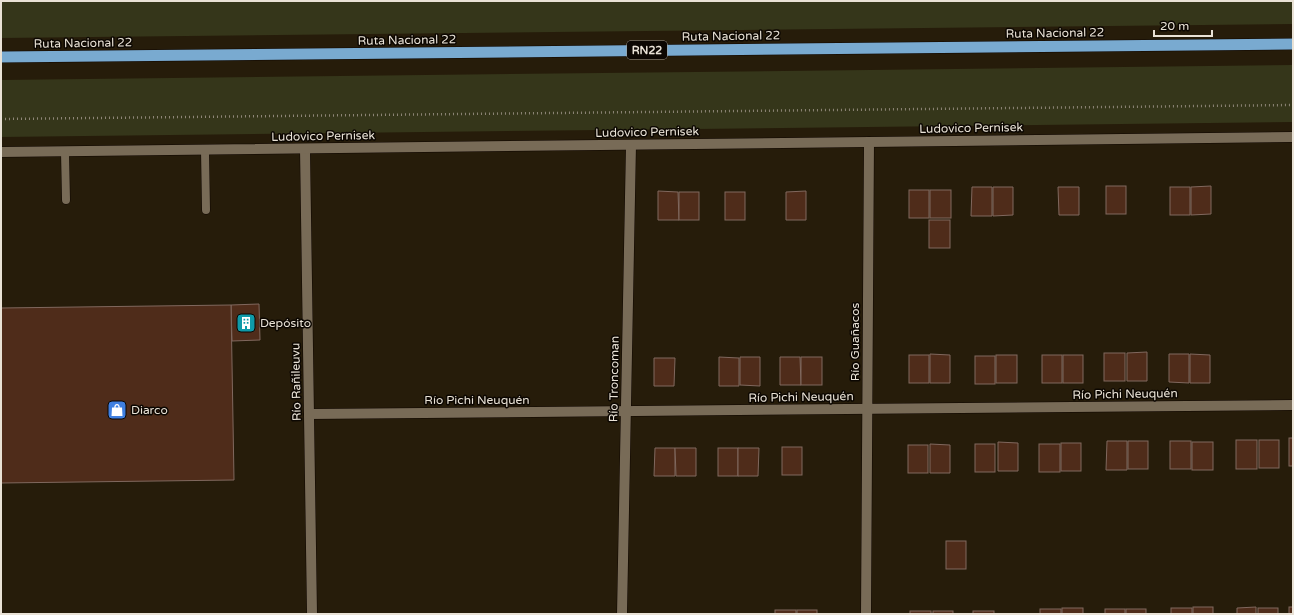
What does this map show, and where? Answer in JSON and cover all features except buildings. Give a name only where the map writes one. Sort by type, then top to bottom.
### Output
[{"type":"highway","name":"Ruta Nacional 22","points":[[1,57],[1293,44]]},
{"type":"street","name":"Ludovico Pernisek","points":[[1,152],[1293,137]]},
{"type":"street","name":"Río Guañacos","points":[[866,614],[869,142]]},
{"type":"street","name":"Río Troncoman","points":[[622,614],[631,145]]},
{"type":"street","name":"Río Rañileuvu","points":[[305,149],[312,614]]},
{"type":"street","name":"Río Pichi Neuquén","points":[[309,414],[1293,405]]},
{"type":"lane","points":[[205,150],[206,210]]},
{"type":"lane","points":[[65,152],[66,200]]},
{"type":"path","points":[[1,119],[1293,105]]},
{"type":"green space","points":[[1,1],[1293,1],[1293,24],[1,38]]},
{"type":"green space","points":[[1293,65],[1293,122],[1,137],[1,80]]},
{"type":"place","name":"Depósito","points":[[246,323]]},
{"type":"place","name":"Diarco","points":[[117,410]]}]
